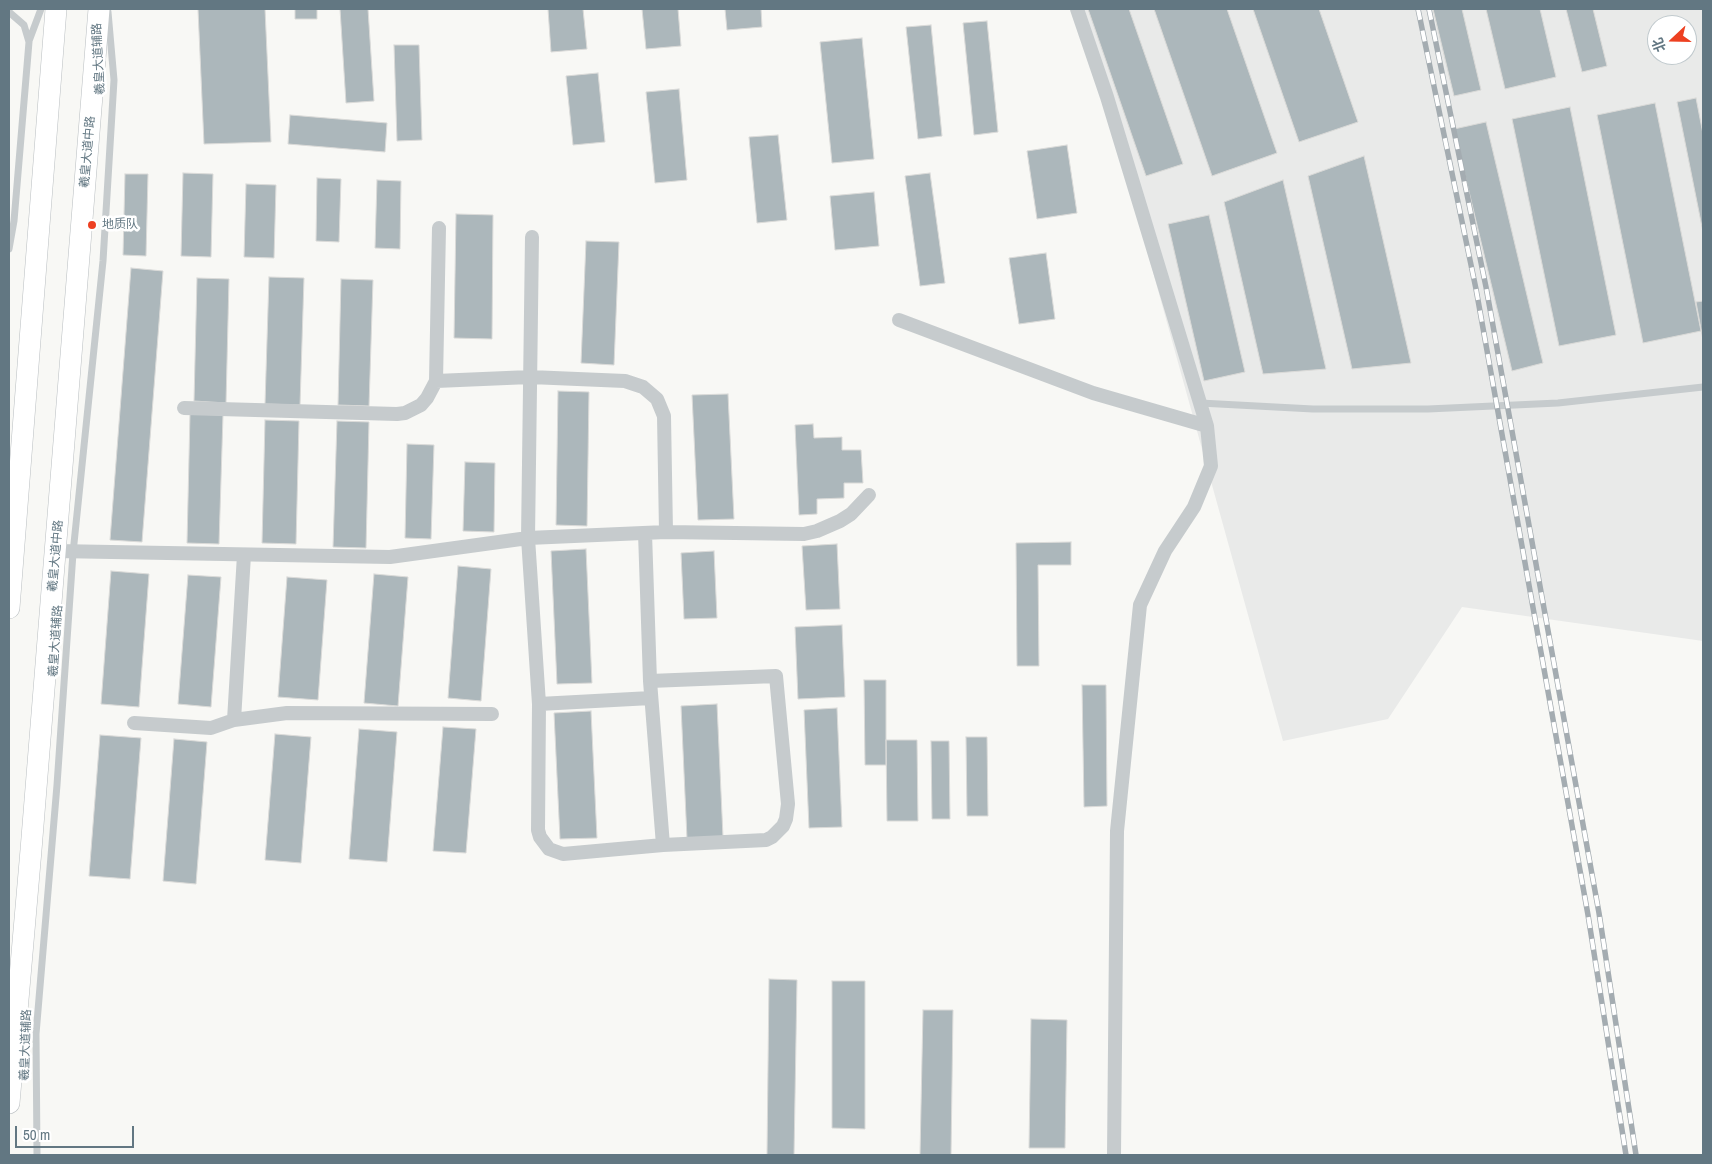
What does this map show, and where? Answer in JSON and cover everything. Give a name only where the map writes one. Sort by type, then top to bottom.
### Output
[{"type":"main road","points":[[9,608],[56,9]]},
{"type":"main road","name":"羲皇大道中路","points":[[9,1103],[65,552],[100,9]]},
{"type":"street","points":[[1077,9],[1107,97],[1207,426],[1211,466],[1194,507],[1165,551],[1140,605],[1117,831],[1114,1155]]},
{"type":"street","points":[[184,408],[397,414],[405,413],[420,404],[428,398],[436,381],[439,228]]},
{"type":"street","points":[[532,238],[528,538],[539,704],[538,830],[544,844],[549,849],[563,854],[766,840],[772,837],[783,826],[788,804],[776,676],[650,681]]},
{"type":"street","points":[[899,320],[1093,393],[1207,426]]},
{"type":"street","points":[[436,381],[530,377],[625,382],[643,387],[657,399],[665,425],[666,532]]},
{"type":"street","points":[[65,552],[390,558],[528,538],[666,532],[804,534],[829,527],[840,521],[851,514],[869,495]]},
{"type":"street","points":[[645,533],[650,681],[663,846]]},
{"type":"street","points":[[234,720],[244,555]]},
{"type":"street","points":[[539,704],[651,698]]},
{"type":"street","points":[[134,723],[211,728],[234,720],[286,713],[492,714]]},
{"type":"lane","points":[[9,249],[14,221],[28,42],[41,9]]},
{"type":"lane","name":"羲皇大道辅路","points":[[37,1155],[36,1034],[57,785],[65,552],[104,242],[114,80],[108,9]]},
{"type":"lane","points":[[9,12],[24,26],[28,42]]},
{"type":"lane","points":[[1200,403],[1313,409],[1428,409],[1558,403],[1703,387]]},
{"type":"shaded area","points":[[1080,9],[1703,9],[1703,641],[1462,607],[1388,719],[1283,741]]},
{"type":"building","points":[[198,9],[265,9],[271,142],[204,144]]},
{"type":"building","points":[[295,9],[317,9],[317,19],[295,19]]},
{"type":"building","points":[[340,9],[368,9],[374,101],[346,103]]},
{"type":"building","points":[[548,9],[583,9],[587,49],[551,52]]},
{"type":"building","points":[[642,9],[678,9],[681,46],[646,49]]},
{"type":"building","points":[[725,9],[761,9],[762,27],[727,30]]},
{"type":"building","points":[[1088,9],[1129,9],[1183,164],[1146,176]]},
{"type":"building","points":[[1154,9],[1227,9],[1277,153],[1212,176]]},
{"type":"building","points":[[1253,9],[1319,9],[1358,122],[1299,142]]},
{"type":"building","points":[[1433,9],[1462,9],[1481,90],[1454,96]]},
{"type":"building","points":[[1486,9],[1540,9],[1556,77],[1505,89]]},
{"type":"building","points":[[1566,9],[1593,9],[1607,66],[1582,72]]},
{"type":"building","points":[[987,21],[998,132],[974,135],[963,23]]},
{"type":"building","points":[[931,25],[942,136],[918,139],[906,27]]},
{"type":"building","points":[[862,38],[874,159],[832,163],[820,42]]},
{"type":"building","points":[[394,45],[419,45],[422,140],[397,141]]},
{"type":"building","points":[[598,73],[605,142],[573,145],[566,76]]},
{"type":"building","points":[[679,89],[687,180],[655,183],[646,92]]},
{"type":"building","points":[[1696,98],[1703,134],[1703,232],[1677,102]]},
{"type":"building","points":[[1655,103],[1701,331],[1643,343],[1597,115]]},
{"type":"building","points":[[1570,107],[1616,335],[1559,346],[1512,119]]},
{"type":"building","points":[[290,115],[387,123],[385,152],[288,144]]},
{"type":"building","points":[[1486,122],[1543,363],[1512,371],[1454,129]]},
{"type":"building","points":[[778,135],[787,220],[757,223],[749,137]]},
{"type":"building","points":[[1067,145],[1077,213],[1037,219],[1027,151]]},
{"type":"building","points":[[1364,156],[1411,363],[1352,369],[1308,176]]},
{"type":"building","points":[[183,173],[213,174],[211,257],[181,256]]},
{"type":"building","points":[[930,173],[945,283],[920,286],[905,176]]},
{"type":"building","points":[[125,174],[148,174],[146,256],[123,255]]},
{"type":"building","points":[[317,178],[341,179],[339,242],[316,241]]},
{"type":"building","points":[[377,180],[401,181],[400,249],[375,248]]},
{"type":"building","points":[[1283,180],[1326,369],[1263,374],[1224,202]]},
{"type":"building","points":[[246,184],[276,185],[274,258],[244,257]]},
{"type":"building","points":[[874,192],[879,246],[835,250],[830,196]]},
{"type":"building","points":[[456,214],[493,215],[492,339],[454,338]]},
{"type":"building","points":[[1209,215],[1245,372],[1204,381],[1168,224]]},
{"type":"building","points":[[586,241],[619,242],[614,365],[581,363]]},
{"type":"building","points":[[1046,253],[1055,319],[1019,324],[1009,258]]},
{"type":"building","points":[[131,268],[163,271],[142,542],[110,540]]},
{"type":"building","points":[[269,277],[304,278],[300,405],[265,404]]},
{"type":"building","points":[[197,278],[229,279],[226,403],[194,401]]},
{"type":"building","points":[[341,279],[373,280],[369,406],[338,405]]},
{"type":"building","points":[[1703,301],[1703,340],[1696,302]]},
{"type":"building","points":[[558,391],[589,392],[587,526],[556,525]]},
{"type":"building","points":[[728,394],[734,519],[698,520],[692,395]]},
{"type":"building","points":[[190,414],[223,415],[219,544],[187,543]]},
{"type":"building","points":[[265,420],[299,421],[296,544],[262,543]]},
{"type":"building","points":[[337,421],[369,422],[366,548],[333,547]]},
{"type":"building","points":[[813,424],[814,438],[842,437],[842,450],[861,450],[863,483],[844,483],[844,498],[817,499],[817,514],[799,515],[795,425]]},
{"type":"building","points":[[407,444],[434,445],[431,539],[405,538]]},
{"type":"building","points":[[465,462],[495,463],[494,532],[463,531]]},
{"type":"building","points":[[1071,542],[1071,565],[1038,565],[1039,666],[1017,666],[1016,543]]},
{"type":"building","points":[[837,544],[840,609],[806,610],[802,546]]},
{"type":"building","points":[[586,549],[592,683],[557,684],[551,551]]},
{"type":"building","points":[[714,551],[717,618],[684,619],[681,553]]},
{"type":"building","points":[[458,566],[491,569],[481,701],[448,698]]},
{"type":"building","points":[[111,571],[149,574],[139,707],[101,704]]},
{"type":"building","points":[[374,574],[408,577],[398,706],[364,703]]},
{"type":"building","points":[[188,575],[221,577],[211,707],[178,704]]},
{"type":"building","points":[[287,577],[327,580],[318,700],[278,697]]},
{"type":"building","points":[[842,625],[845,697],[798,699],[795,627]]},
{"type":"building","points":[[864,680],[886,680],[886,765],[865,765]]},
{"type":"building","points":[[1082,685],[1106,685],[1107,806],[1084,807]]},
{"type":"building","points":[[717,704],[723,837],[687,839],[681,706]]},
{"type":"building","points":[[837,708],[842,827],[809,828],[804,710]]},
{"type":"building","points":[[591,711],[597,838],[560,839],[554,713]]},
{"type":"building","points":[[443,727],[476,729],[466,853],[433,851]]},
{"type":"building","points":[[359,729],[397,732],[387,862],[349,859]]},
{"type":"building","points":[[275,734],[311,737],[301,863],[265,860]]},
{"type":"building","points":[[100,735],[141,738],[130,879],[89,876]]},
{"type":"building","points":[[966,737],[987,737],[988,816],[967,816]]},
{"type":"building","points":[[174,739],[207,742],[196,884],[163,881]]},
{"type":"building","points":[[886,740],[917,740],[918,821],[887,821]]},
{"type":"building","points":[[931,741],[949,741],[950,819],[932,819]]},
{"type":"building","points":[[769,979],[797,980],[794,1155],[767,1155]]},
{"type":"building","points":[[832,981],[865,981],[865,1129],[832,1128]]},
{"type":"building","points":[[923,1010],[953,1010],[951,1155],[920,1155]]},
{"type":"building","points":[[1031,1019],[1067,1020],[1065,1148],[1029,1148]]},
{"type":"railway","points":[[1418,9],[1476,289],[1588,915],[1626,1155]]},
{"type":"railway","points":[[1429,9],[1486,287],[1599,913],[1636,1155]]},
{"type":"place","name":"地质队","points":[[92,225]]}]
